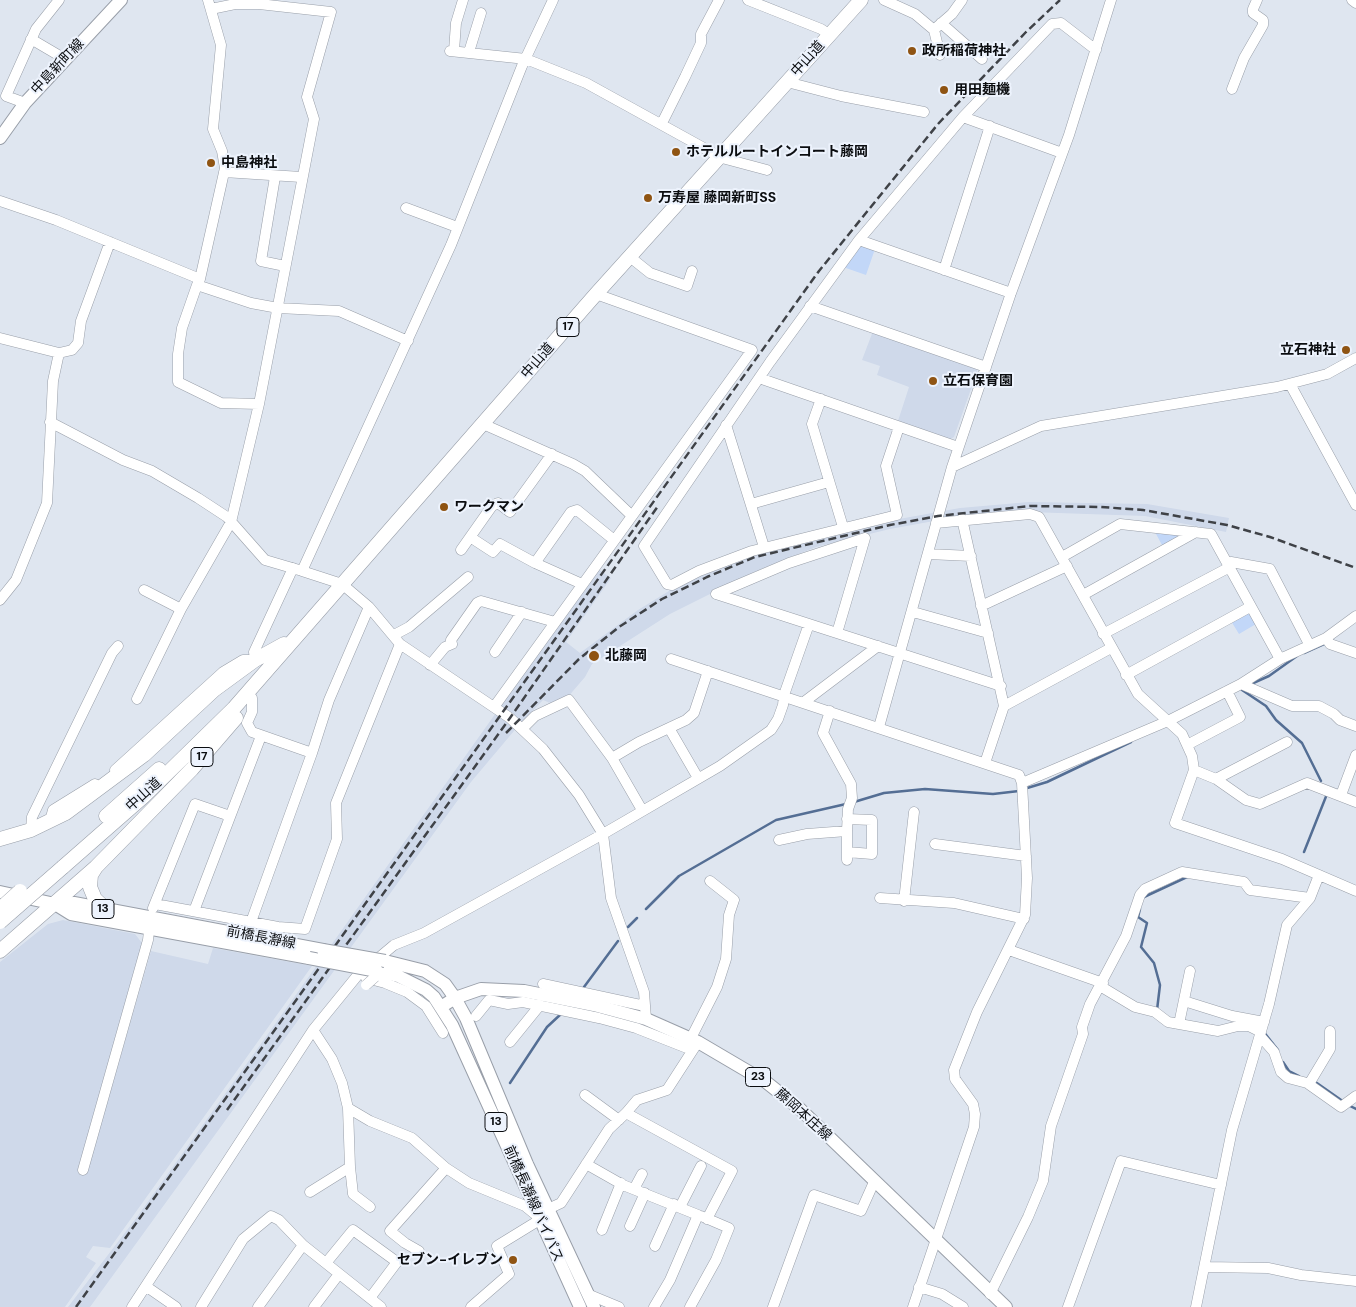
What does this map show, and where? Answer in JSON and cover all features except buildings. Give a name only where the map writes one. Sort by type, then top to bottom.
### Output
[{"type":"highway","name":"中山道","points":[[0,909],[59,864],[198,744],[234,708],[596,294],[722,158],[861,0]]},
{"type":"highway","points":[[0,839],[31,830],[66,813],[137,760],[214,690],[255,660],[296,637]]},
{"type":"highway","name":"17","points":[[0,951],[96,867],[192,769],[252,698],[296,637]]},
{"type":"highway","name":"中山道","points":[[0,922],[59,864]]},
{"type":"highway","points":[[96,867],[92,875],[90,887],[95,899],[107,910]]},
{"type":"main road","name":"中島新町線","points":[[0,138],[25,103],[121,0]]},
{"type":"main road","name":"前橋長瀞線","points":[[0,892],[55,904],[74,903],[107,910],[150,923],[309,958],[379,970],[413,967],[436,977],[445,984],[455,998]]},
{"type":"main road","name":"前橋長瀞線","points":[[55,904],[70,914],[150,923],[323,950],[379,970]]},
{"type":"main road","name":"前橋長瀞線バイパス","points":[[379,970],[418,985],[434,997],[441,1007],[452,1025],[545,1214],[592,1301]]},
{"type":"main road","name":"藤岡本庄線","points":[[441,1007],[455,998],[488,988],[514,990],[594,1005],[646,1019],[693,1043],[766,1082],[800,1109],[990,1294],[1006,1307]]},
{"type":"main road","name":"前橋長瀞線バイパス","points":[[455,998],[545,1214],[580,1307]]},
{"type":"street","points":[[25,103],[6,96],[31,39],[59,0]]},
{"type":"street","points":[[463,0],[456,23],[452,51],[526,58],[586,83],[662,123],[722,158],[767,170]]},
{"type":"street","points":[[255,660],[254,652],[297,570],[408,341],[451,245],[457,226],[526,58],[553,0]]},
{"type":"street","points":[[748,0],[812,25],[830,35]]},
{"type":"street","points":[[884,0],[938,26],[982,59]]},
{"type":"street","points":[[940,55],[938,26],[962,0]]},
{"type":"street","points":[[880,728],[958,447],[1062,153],[1111,0]]},
{"type":"street","points":[[1232,89],[1244,58],[1263,25],[1263,20],[1253,13],[1257,0]]},
{"type":"street","points":[[1352,0],[1356,3]]},
{"type":"street","points":[[662,123],[686,77],[717,1]]},
{"type":"street","points":[[137,699],[181,609],[231,522],[259,404],[301,178],[314,119],[307,97],[331,12],[304,4],[210,4],[221,45],[213,129],[222,151],[225,168],[198,282],[182,328],[178,354],[178,382],[221,403],[259,404]]},
{"type":"street","points":[[469,52],[482,12]]},
{"type":"street","points":[[899,427],[886,466],[897,515],[764,547],[699,571],[672,586],[666,584],[644,546],[810,306],[859,240],[963,116],[1052,24],[1061,22],[1096,50]]},
{"type":"street","points":[[31,39],[65,59]]},
{"type":"street","points":[[788,82],[841,96],[924,112]]},
{"type":"street","points":[[963,116],[1062,153]]},
{"type":"street","points":[[944,270],[990,126]]},
{"type":"street","points":[[224,172],[301,178]]},
{"type":"street","points":[[275,177],[261,261],[285,266]]},
{"type":"street","points":[[0,201],[56,220],[251,303],[278,308],[339,311],[408,341]]},
{"type":"street","points":[[406,208],[457,226]]},
{"type":"street","points":[[859,240],[1011,293]]},
{"type":"street","points":[[0,338],[59,353],[72,350],[78,343],[81,321],[110,242]]},
{"type":"street","points":[[630,257],[650,273],[687,286],[692,271]]},
{"type":"street","points":[[494,707],[752,350],[596,294]]},
{"type":"street","points":[[810,306],[986,367]]},
{"type":"street","points":[[0,600],[16,580],[46,508],[53,381],[59,353]]},
{"type":"street","points":[[952,467],[1041,426],[1290,384],[1326,374],[1356,358]]},
{"type":"street","points":[[759,378],[958,447]]},
{"type":"street","points":[[1290,384],[1356,504]]},
{"type":"street","points":[[821,399],[812,424],[843,527]]},
{"type":"street","points":[[50,422],[123,460],[152,471],[198,498],[231,522],[265,560],[342,584],[369,607],[394,634],[400,644],[523,728],[543,749],[579,795],[603,834],[611,898],[644,992],[646,1019]]},
{"type":"street","points":[[483,424],[552,454],[585,472],[632,515]]},
{"type":"street","points":[[726,425],[764,547]]},
{"type":"street","points":[[462,550],[492,506],[498,503],[510,512],[552,454]]},
{"type":"street","points":[[752,504],[830,482]]},
{"type":"street","points":[[535,563],[571,512],[577,510],[614,540]]},
{"type":"street","points":[[936,523],[962,519],[1036,515],[1064,561],[1138,694],[1182,734],[1192,756],[1194,770],[1175,824],[1282,859],[1356,891]]},
{"type":"street","points":[[962,519],[1004,706],[985,763]]},
{"type":"street","points":[[981,606],[1064,561],[1120,524],[1211,534],[1221,550],[1228,568],[1280,659]]},
{"type":"street","points":[[1083,595],[1196,532]]},
{"type":"street","points":[[470,537],[492,552],[500,544],[535,563],[582,584]]},
{"type":"street","points":[[837,634],[865,538],[788,563],[716,594],[837,634],[1001,686]]},
{"type":"street","points":[[928,554],[971,556]]},
{"type":"street","points":[[1104,634],[1228,568],[1231,562],[1270,569],[1309,644]]},
{"type":"street","points":[[394,634],[409,627],[468,577]]},
{"type":"street","points":[[144,590],[181,609]]},
{"type":"street","points":[[430,666],[445,647],[452,644],[451,640],[477,603],[481,601],[555,622]]},
{"type":"street","points":[[251,922],[312,753],[329,700],[369,607]]},
{"type":"street","points":[[1126,675],[1250,607]]},
{"type":"street","points":[[495,652],[522,612]]},
{"type":"street","points":[[913,612],[988,633]]},
{"type":"street","points":[[1022,783],[1168,720],[1241,684],[1280,659],[1309,644],[1326,638],[1356,616]]},
{"type":"street","points":[[132,1307],[147,1287],[313,1030],[357,976],[394,945],[424,933],[603,834],[720,766],[771,730],[784,705],[784,695],[809,624]]},
{"type":"street","points":[[1326,638],[1330,644],[1356,653]]},
{"type":"street","points":[[155,904],[278,927],[305,928],[338,839],[336,803],[400,644]]},
{"type":"street","points":[[31,830],[32,817],[112,653],[118,646]]},
{"type":"street","points":[[804,702],[878,646]]},
{"type":"street","points":[[1004,706],[1111,648]]},
{"type":"street","points":[[671,659],[784,695],[1019,775],[1022,783],[1026,856],[1024,919],[977,1012],[954,1070],[955,1079],[970,1096],[976,1114],[974,1127],[912,1307]]},
{"type":"street","points":[[612,758],[686,720],[694,713],[708,671]]},
{"type":"street","points":[[1241,684],[1292,706],[1319,706],[1334,714],[1340,720],[1356,726]]},
{"type":"street","points":[[1187,745],[1240,718],[1228,690]]},
{"type":"street","points":[[252,698],[252,712],[247,723],[252,732],[312,753]]},
{"type":"street","points":[[523,728],[535,716],[569,700],[612,758],[642,810]]},
{"type":"street","points":[[830,711],[823,733],[850,784],[852,798],[847,819],[847,856],[872,854],[872,820],[847,819]]},
{"type":"street","points":[[670,728],[698,778]]},
{"type":"street","points":[[194,911],[260,736]]},
{"type":"street","points":[[1216,779],[1287,742]]},
{"type":"street","points":[[1341,795],[1356,755]]},
{"type":"street","points":[[1194,770],[1216,779],[1246,800],[1260,804],[1307,783],[1356,802]]},
{"type":"street","points":[[83,1170],[145,950],[155,904],[195,804],[230,816]]},
{"type":"street","points":[[904,901],[914,812]]},
{"type":"street","points":[[779,840],[807,834],[846,831]]},
{"type":"street","points":[[935,844],[1026,856]]},
{"type":"street","points":[[990,1294],[1028,1217],[1043,1181],[1051,1126],[1083,1034],[1082,1027],[1133,920],[1140,895],[1145,888],[1182,872],[1244,882],[1250,890],[1310,898]]},
{"type":"street","points":[[1196,1307],[1232,1130],[1262,1030],[1287,925],[1310,898],[1319,875]]},
{"type":"street","points":[[471,1307],[510,1274],[496,1246],[561,1203],[609,1129],[623,1117],[637,1100],[667,1090],[693,1043],[717,987],[726,959],[729,915],[734,900],[710,881]]},
{"type":"street","points":[[880,898],[954,903],[1024,919]]},
{"type":"street","points":[[1009,950],[1102,984],[1135,1007],[1155,1012],[1168,1022],[1218,1031],[1238,1026],[1249,1026],[1262,1030]]},
{"type":"street","points":[[366,985],[379,970]]},
{"type":"street","points":[[1179,1024],[1190,972]]},
{"type":"street","points":[[357,976],[385,983],[407,992],[426,1006],[442,1033]]},
{"type":"street","points":[[543,984],[645,1006]]},
{"type":"street","points":[[476,1016],[489,1000],[508,1004],[523,1002],[693,1043]]},
{"type":"street","points":[[1184,1001],[1232,1016],[1262,1030],[1274,1052],[1281,1072],[1288,1078],[1309,1084],[1341,1107],[1356,1096]]},
{"type":"street","points":[[510,1042],[540,1005]]},
{"type":"street","points":[[313,1030],[332,1059],[342,1083],[348,1108],[353,1194],[370,1207]]},
{"type":"street","points":[[1309,1084],[1330,1049],[1330,1031]]},
{"type":"street","points":[[585,1095],[623,1117],[732,1171],[703,1217],[654,1307]]},
{"type":"street","points":[[348,1108],[370,1121],[412,1138],[446,1168],[469,1183],[545,1214]]},
{"type":"street","points":[[1068,1307],[1121,1161],[1221,1185]]},
{"type":"street","points":[[586,1164],[621,1184],[729,1228],[716,1260],[690,1307]]},
{"type":"street","points":[[655,1246],[701,1166]]},
{"type":"street","points":[[310,1192],[350,1167]]},
{"type":"street","points":[[419,1251],[405,1243],[390,1230],[446,1168]]},
{"type":"street","points":[[634,1189],[642,1174]]},
{"type":"street","points":[[772,1307],[814,1195],[861,1211],[874,1182]]},
{"type":"street","points":[[602,1230],[621,1184]]},
{"type":"street","points":[[630,1226],[645,1193]]},
{"type":"street","points":[[201,1307],[243,1239],[271,1216],[279,1220],[303,1245],[373,1303],[397,1262],[353,1230],[326,1263]]},
{"type":"street","points":[[258,1307],[303,1245]]},
{"type":"street","points":[[1205,1267],[1268,1268],[1301,1275],[1356,1281]]},
{"type":"street","points":[[314,1307],[339,1274]]},
{"type":"street","points":[[147,1287],[176,1307]]},
{"type":"street","points":[[919,1288],[942,1294],[963,1307]]},
{"type":"street","points":[[592,1301],[619,1307]]},
{"type":"shaded area","points":[[864,245],[875,249],[866,275],[843,267],[858,247]]},
{"type":"shaded area","name":"立石保育園","points":[[873,331],[976,367],[977,372],[954,437],[949,440],[898,421],[909,387],[877,375],[880,366],[862,360]]},
{"type":"shaded area","points":[[1029,502],[1147,504],[1229,518],[1226,532],[1145,516],[1029,512],[934,521],[890,529],[816,547],[754,572],[670,614],[592,664],[585,677],[567,698],[555,705],[543,700],[519,725],[471,782],[90,1307],[68,1307],[137,1217],[598,569],[611,578],[566,642],[580,653],[638,610],[682,583],[753,553],[888,521],[960,508]]},
{"type":"shaded area","points":[[1154,530],[1186,532],[1163,547]]},
{"type":"shaded area","points":[[1246,612],[1251,613],[1256,624],[1239,634],[1231,621]]},
{"type":"shaded area","points":[[63,920],[135,934],[142,943],[78,1171],[87,1173],[151,951],[208,964],[213,948],[312,966],[110,1248],[93,1246],[86,1257],[96,1263],[65,1307],[0,1307],[0,962],[48,924]]},
{"type":"waterway","points":[[1304,653],[1324,644]]},
{"type":"waterway","points":[[1251,684],[1269,676],[1297,656]]},
{"type":"waterway","points":[[1242,690],[1266,706],[1276,720],[1302,743],[1321,781]]},
{"type":"waterway","points":[[1024,789],[1047,782],[1131,742]]},
{"type":"waterway","points":[[854,802],[884,793],[925,789],[993,794],[1019,791]]},
{"type":"waterway","points":[[1304,852],[1327,794]]},
{"type":"waterway","points":[[646,909],[679,876],[776,820],[846,804]]},
{"type":"waterway","points":[[1144,897],[1187,877]]},
{"type":"waterway","points":[[1140,909],[1138,917],[1147,923],[1141,947],[1154,963],[1160,985],[1157,1010]]},
{"type":"waterway","points":[[628,927],[637,918]]},
{"type":"waterway","points":[[584,987],[618,941]]},
{"type":"waterway","points":[[510,1083],[547,1027],[561,1014]]},
{"type":"waterway","points":[[1263,1031],[1278,1050]]},
{"type":"waterway","points":[[1283,1062],[1289,1071],[1299,1076]]},
{"type":"waterway","points":[[1314,1081],[1344,1102]]},
{"type":"waterway","points":[[1348,1105],[1356,1109]]},
{"type":"railway","points":[[76,1307],[819,271],[938,124],[1026,32],[1060,0]]},
{"type":"railway","points":[[227,1110],[510,718],[658,506]]},
{"type":"railway","points":[[506,733],[579,659],[619,627],[662,599],[707,577],[755,557],[890,525],[938,516],[1030,506],[1101,507],[1143,510],[1227,525],[1270,537],[1356,568]]},
{"type":"place","name":"政所稲荷神社","points":[[912,51]]},
{"type":"place","name":"用田麺機","points":[[944,90]]},
{"type":"place","name":"ホテルルートインコート藤岡","points":[[676,152]]},
{"type":"place","name":"中島神社","points":[[211,163]]},
{"type":"place","name":"万寿屋 藤岡新町SS","points":[[648,198]]},
{"type":"place","name":"立石神社","points":[[1346,350]]},
{"type":"place","name":"立石保育園","points":[[933,381]]},
{"type":"place","name":"ワークマン","points":[[444,507]]},
{"type":"place","name":"北藤岡","points":[[594,656]]},
{"type":"place","name":"セブン-イレブン","points":[[513,1260]]}]
